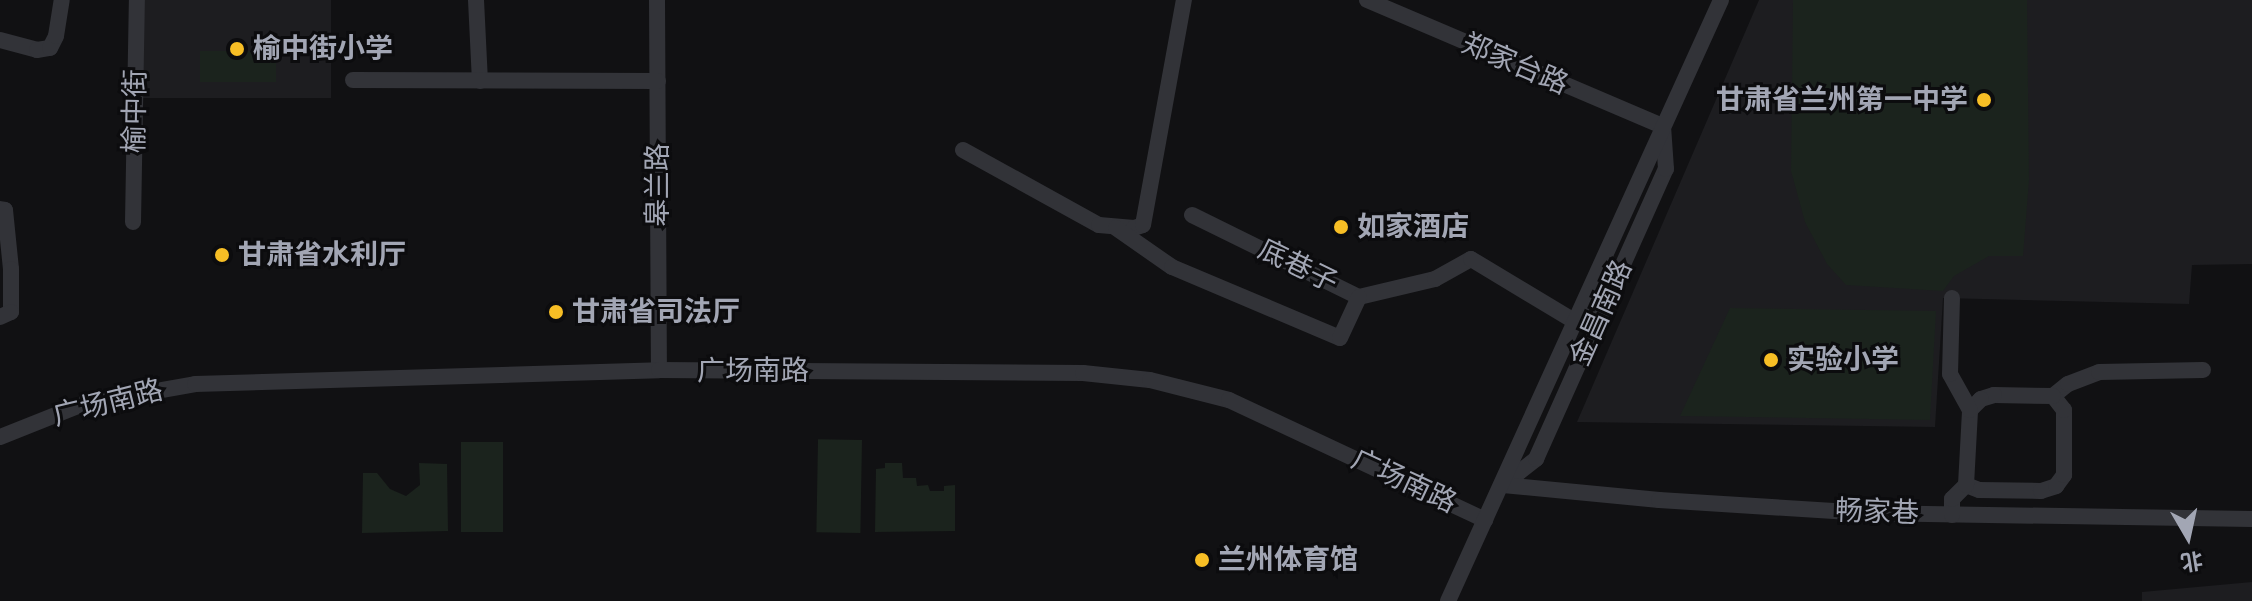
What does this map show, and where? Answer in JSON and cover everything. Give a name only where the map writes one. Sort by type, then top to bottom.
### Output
[{"type":"street","points":[[0,40],[37,50],[50,48],[56,36],[62,0]]},
{"type":"street","name":"榆中街","points":[[133,222],[137,0]]},
{"type":"street","points":[[476,0],[480,81]]},
{"type":"street","name":"皋兰路","points":[[657,0],[659,370]]},
{"type":"street","points":[[963,150],[1099,225],[1134,228],[1143,225],[1184,0]]},
{"type":"street","name":"郑家台路","points":[[1367,0],[1663,126]]},
{"type":"street","name":"金昌南路","points":[[1448,601],[1721,0]]},
{"type":"street","points":[[353,80],[658,81]]},
{"type":"street","name":"金昌南路","points":[[1503,485],[1536,459],[1650,205],[1666,169],[1663,126]]},
{"type":"street","points":[[0,209],[5,210],[11,269],[11,312],[0,317]]},
{"type":"street","name":"底巷子","points":[[1192,215],[1359,297],[1435,279],[1471,259],[1576,322]]},
{"type":"street","points":[[1114,227],[1172,267],[1340,338],[1359,297]]},
{"type":"street","points":[[1952,298],[1950,374],[1970,410],[1966,485],[1952,499],[1952,515]]},
{"type":"street","name":"广场南路","points":[[0,437],[83,404],[195,384],[659,370],[1083,373],[1150,380],[1229,400],[1485,520]]},
{"type":"street","points":[[1970,410],[1981,399],[1994,395],[2053,396],[2068,384],[2099,372],[2203,370]]},
{"type":"street","points":[[1966,485],[1979,490],[2041,491],[2056,486],[2064,475],[2064,410],[2053,396]]},
{"type":"street","name":"畅家巷","points":[[1503,485],[1659,500],[1952,515],[2252,519]]},
{"type":"shaded area","name":"榆中街小学","points":[[143,0],[331,0],[331,98],[143,98]]},
{"type":"shaded area","name":"甘肃省兰州第一中学","points":[[1759,0],[2252,0],[2252,264],[2192,265],[2189,304],[1943,298],[1935,427],[1577,422]]},
{"type":"shaded area","points":[[1793,0],[2027,0],[2029,180],[2023,256],[1989,256],[1954,276],[1943,291],[1846,285],[1827,264],[1805,222],[1791,171]]},
{"type":"shaded area","points":[[200,51],[276,51],[276,82],[200,82]]},
{"type":"shaded area","points":[[1730,308],[1936,311],[1930,420],[1680,416]]},
{"type":"shaded area","points":[[818,439],[862,440],[860,533],[816,532]]},
{"type":"shaded area","points":[[461,442],[503,442],[503,532],[461,532]]},
{"type":"shaded area","points":[[419,463],[447,464],[448,531],[362,533],[363,473],[377,473],[390,489],[406,496],[420,485]]},
{"type":"shaded area","points":[[885,463],[902,463],[903,478],[916,478],[917,486],[928,485],[930,491],[944,491],[944,486],[955,485],[955,531],[875,532],[876,469],[885,468]]},
{"type":"shaded area","points":[[2252,582],[2252,601],[2142,601],[2142,592]]},
{"type":"place","name":"榆中街小学","points":[[237,49]]},
{"type":"place","name":"甘肃省兰州第一中学","points":[[1984,100]]},
{"type":"place","name":"如家酒店","points":[[1341,227]]},
{"type":"place","name":"甘肃省水利厅","points":[[222,255]]},
{"type":"place","name":"甘肃省司法厅","points":[[556,312]]},
{"type":"place","name":"实验小学","points":[[1771,360]]},
{"type":"place","name":"兰州体育馆","points":[[1202,560]]}]
